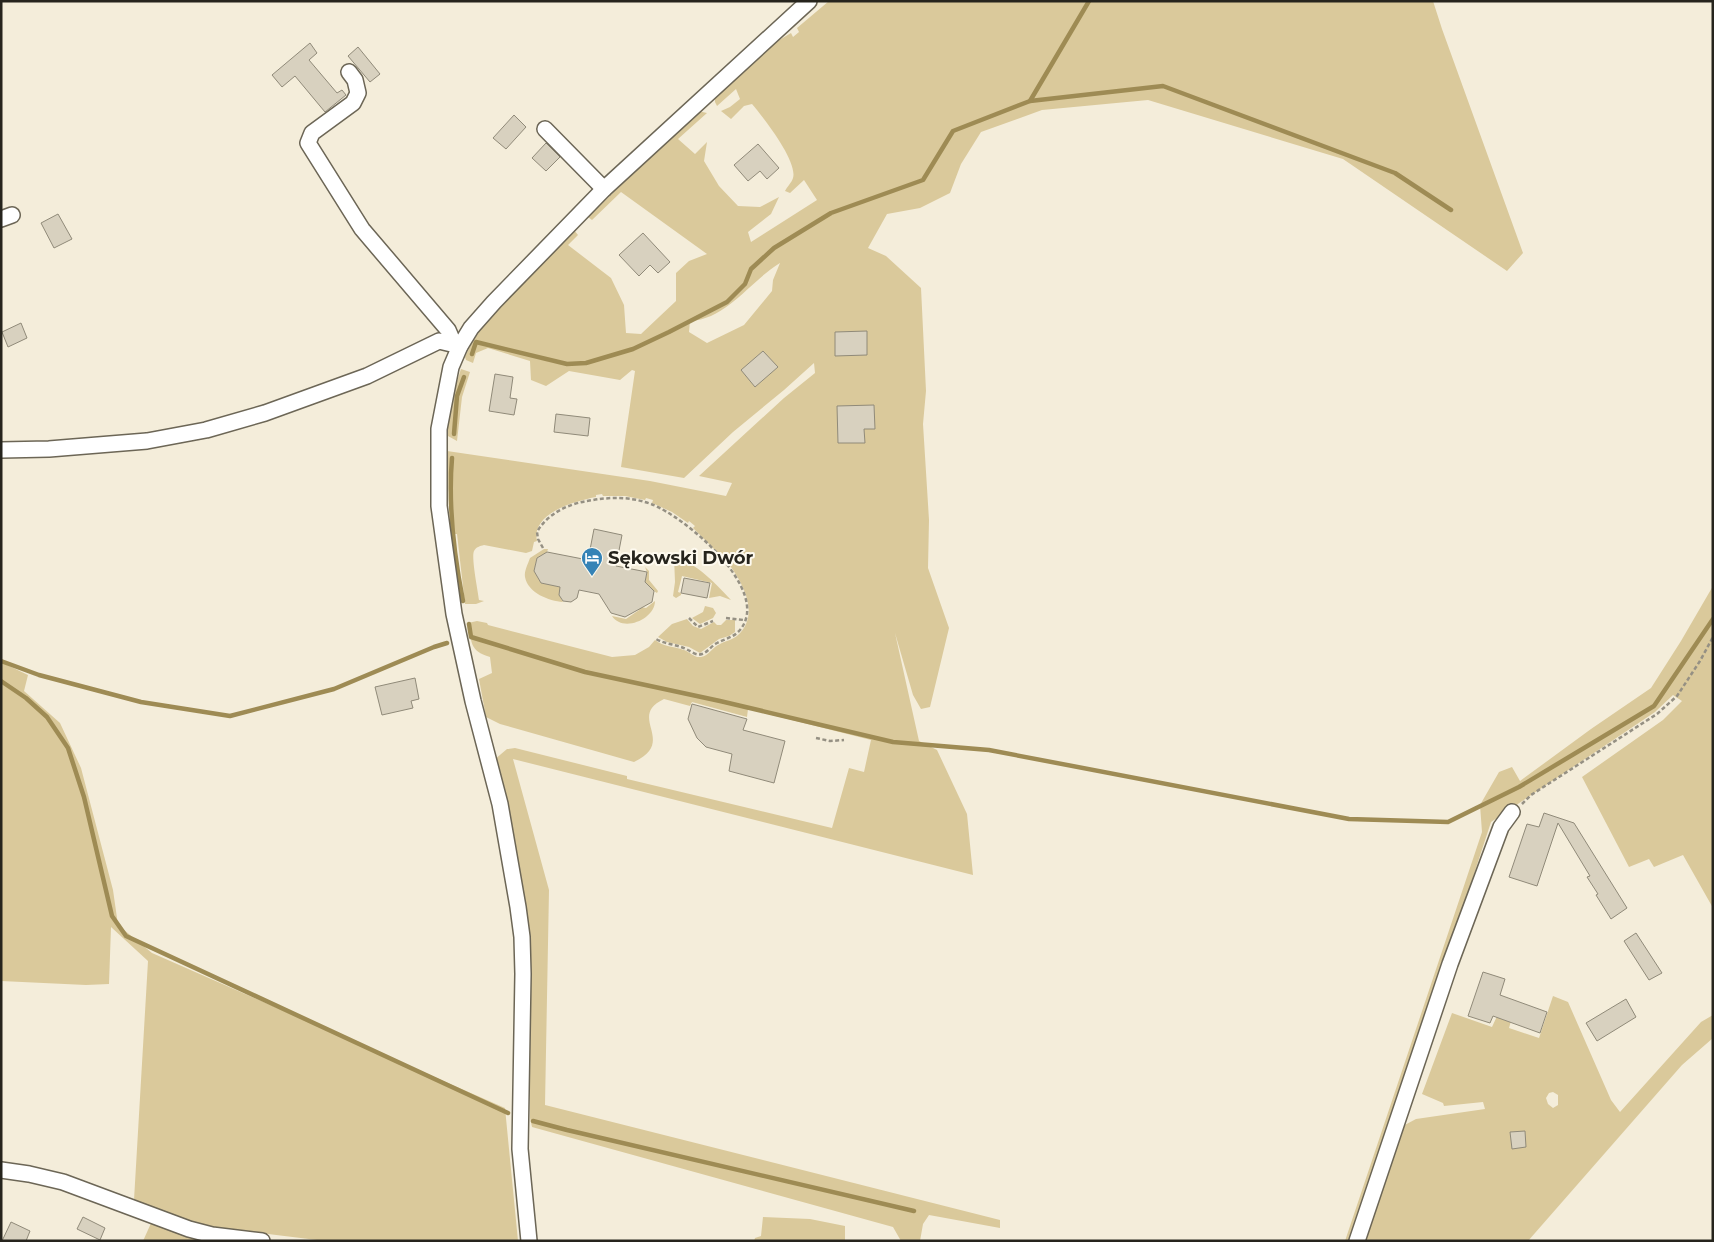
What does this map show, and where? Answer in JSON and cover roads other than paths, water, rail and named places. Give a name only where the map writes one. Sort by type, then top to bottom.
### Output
[{"type":"street","points":[[529,1241],[520,1149],[522,937],[500,804],[473,701],[454,614],[439,506],[439,429],[451,367],[457,345],[471,328],[604,188],[809,1]]},
{"type":"street","points":[[350,72],[355,80],[358,93],[352,103],[312,133],[308,143],[362,229],[448,330],[457,345]]},
{"type":"street","points":[[544,129],[604,188]]},
{"type":"street","points":[[1,450],[49,449],[148,441],[206,430],[265,413],[367,376],[439,341],[457,345]]},
{"type":"street","points":[[1357,1241],[1454,955],[1501,827],[1512,812]]},
{"type":"street","points":[[1,1170],[63,1182],[212,1238],[262,1241]]},
{"type":"waterway","points":[[472,354],[476,342],[567,364],[586,363],[633,349],[727,302],[745,284],[751,269],[774,248],[831,213],[923,180],[953,131],[1030,101],[1089,1]]},
{"type":"waterway","points":[[1030,101],[1163,86],[1395,173],[1451,210]]},
{"type":"waterway","points":[[454,434],[457,396],[464,377]]},
{"type":"waterway","points":[[452,458],[453,530],[463,601]]},
{"type":"waterway","points":[[469,624],[471,637],[585,672],[720,701],[893,742],[989,750],[1349,819],[1448,822],[1519,787],[1654,706],[1713,619]]},
{"type":"waterway","points":[[1,661],[39,675],[141,702],[230,716],[334,689],[447,643]]},
{"type":"waterway","points":[[1,681],[26,698],[47,717],[68,748],[84,797],[112,916],[126,936],[508,1113]]},
{"type":"waterway","points":[[533,1121],[914,1211]]},
{"type":"place","name":"Sękowski Dwór","points":[[592,577]]}]
